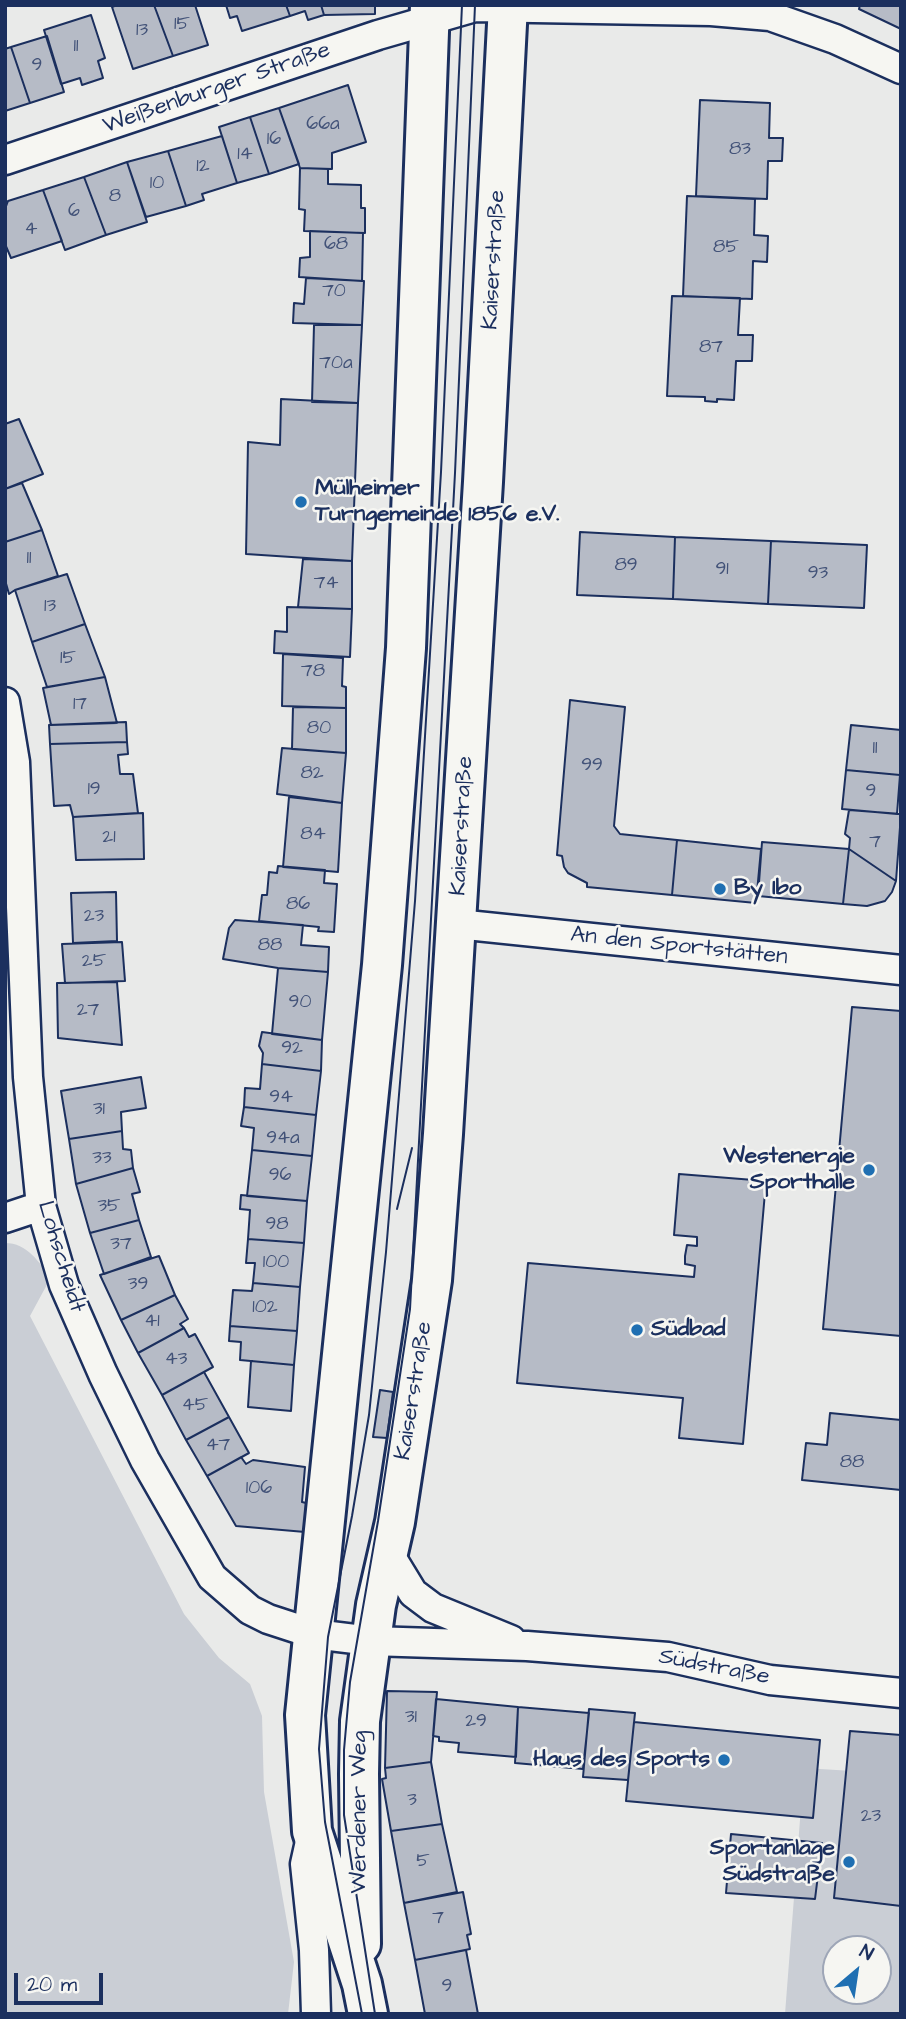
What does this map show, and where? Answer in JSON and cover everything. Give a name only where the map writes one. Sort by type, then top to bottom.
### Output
[{"type":"main road","name":"Kaiserstraße","points":[[371,1641],[405,1462],[432,1280],[457,924],[508,5]]},
{"type":"main road","points":[[314,1634],[382,965],[406,648],[430,12]]},
{"type":"main road","name":"Werdener Weg","points":[[314,1634],[306,1715],[312,1831],[365,1999]]},
{"type":"main road","name":"Werdener Weg","points":[[365,1999],[359,1774],[360,1721],[371,1641]]},
{"type":"street","name":"Weißenburger Straße","points":[[5,160],[430,12],[475,6],[709,8],[770,16],[835,39],[901,69]]},
{"type":"street","name":"Lohscheidt","points":[[5,702],[15,762],[28,1077],[41,1206],[64,1285],[145,1460],[212,1577],[250,1610],[268,1619],[314,1634]]},
{"type":"street","name":"An den Sportstätten","points":[[457,924],[901,970]]},
{"type":"street","points":[[5,1218],[41,1206]]},
{"type":"street","name":"Südstraße","points":[[388,1552],[413,1593],[433,1608],[527,1646]]},
{"type":"street","name":"Südstraße","points":[[314,1634],[371,1641],[527,1646],[668,1657],[770,1680],[901,1693]]},
{"type":"street","points":[[312,1831],[304,1864],[314,1950],[316,2014]]},
{"type":"shaded area","points":[[5,1243],[26,1250],[50,1279],[30,1316],[184,1614],[219,1658],[250,1684],[262,1716],[264,1792],[294,1962],[288,2014],[5,2014]]},
{"type":"shaded area","name":"Sportanlage Südstraße","points":[[804,1768],[901,1774],[901,2014],[785,2014]]},
{"type":"building","points":[[154,5],[173,56],[133,69],[112,7]]},
{"type":"building","points":[[154,5],[195,5],[208,45],[173,56]]},
{"type":"building","points":[[226,5],[286,5],[290,16],[242,31],[237,16],[230,18]]},
{"type":"building","points":[[286,5],[321,5],[324,15],[308,20],[305,11],[290,16]]},
{"type":"building","points":[[321,5],[375,5],[375,14],[324,15]]},
{"type":"building","points":[[860,5],[901,5],[901,29],[859,9]]},
{"type":"building","points":[[91,15],[105,58],[98,61],[103,78],[82,85],[80,78],[61,84],[44,30]]},
{"type":"building","points":[[47,36],[64,92],[30,103],[11,47]]},
{"type":"building","points":[[11,47],[30,103],[5,111],[5,49]]},
{"type":"building","points":[[348,85],[366,142],[332,153],[332,169],[300,168],[279,108]]},
{"type":"building","points":[[700,100],[770,103],[769,138],[783,138],[782,161],[768,161],[767,199],[696,196]]},
{"type":"building","points":[[279,108],[299,164],[269,174],[250,117]]},
{"type":"building","points":[[250,117],[269,174],[237,183],[219,127]]},
{"type":"building","points":[[222,136],[237,183],[202,194],[204,200],[186,206],[168,151]]},
{"type":"building","points":[[168,151],[186,206],[146,217],[127,162]]},
{"type":"building","points":[[127,162],[147,222],[106,235],[84,177]]},
{"type":"building","points":[[300,168],[328,169],[328,184],[361,185],[365,233],[304,231],[305,210],[299,209]]},
{"type":"building","points":[[84,177],[106,235],[65,250],[43,190]]},
{"type":"building","points":[[43,190],[62,241],[11,258],[5,244],[5,209],[8,201]]},
{"type":"building","points":[[687,196],[755,199],[754,235],[768,236],[767,262],[753,261],[752,299],[683,296]]},
{"type":"building","points":[[310,231],[363,233],[362,281],[299,277],[300,258],[310,257]]},
{"type":"building","points":[[306,278],[364,281],[362,325],[293,323],[294,303],[304,304]]},
{"type":"building","points":[[672,296],[740,298],[738,335],[753,335],[752,361],[736,361],[734,400],[717,399],[717,402],[705,401],[705,397],[667,396]]},
{"type":"building","points":[[314,325],[362,325],[358,403],[312,402]]},
{"type":"building","name":"Mülheimer Turngemeinde 1856 e.V.","points":[[281,399],[358,403],[352,561],[246,554],[248,442],[280,445]]},
{"type":"building","points":[[19,419],[43,474],[5,489],[5,424]]},
{"type":"building","points":[[22,483],[42,530],[5,542],[5,489]]},
{"type":"building","points":[[42,530],[58,576],[9,594],[5,580],[5,542]]},
{"type":"building","points":[[580,532],[675,537],[673,599],[577,595]]},
{"type":"building","points":[[675,537],[771,541],[768,604],[673,599]]},
{"type":"building","points":[[771,541],[867,545],[864,608],[768,604]]},
{"type":"building","points":[[303,559],[352,561],[352,609],[298,607]]},
{"type":"building","points":[[67,574],[85,624],[32,642],[15,590]]},
{"type":"building","points":[[287,607],[352,609],[350,657],[274,653],[275,631],[287,632]]},
{"type":"building","points":[[85,624],[105,677],[47,687],[32,642]]},
{"type":"building","points":[[283,654],[343,658],[342,686],[346,687],[346,708],[282,706]]},
{"type":"building","points":[[105,677],[117,723],[51,725],[43,688]]},
{"type":"building","points":[[570,700],[625,707],[614,826],[620,834],[677,840],[672,895],[587,887],[587,883],[568,873],[562,856],[557,855]]},
{"type":"building","points":[[293,707],[346,708],[346,753],[292,749]]},
{"type":"building","points":[[126,722],[127,742],[50,744],[49,725]]},
{"type":"building","points":[[851,725],[901,730],[900,775],[846,770]]},
{"type":"building","points":[[127,742],[128,754],[118,755],[120,774],[133,774],[138,813],[73,817],[70,805],[54,806],[50,744]]},
{"type":"building","points":[[282,748],[346,753],[342,803],[277,794]]},
{"type":"building","points":[[846,770],[900,775],[897,814],[842,809]]},
{"type":"building","points":[[289,797],[342,803],[338,872],[283,867]]},
{"type":"building","points":[[849,810],[901,814],[896,881],[849,849],[850,838],[845,834]]},
{"type":"building","points":[[143,813],[144,859],[76,860],[73,817]]},
{"type":"building","points":[[677,840],[761,849],[756,903],[672,895]]},
{"type":"building","points":[[762,842],[849,849],[843,904],[758,896]]},
{"type":"building","points":[[849,849],[896,881],[885,901],[867,906],[843,904]]},
{"type":"building","points":[[278,866],[325,870],[324,883],[337,884],[334,932],[318,931],[319,927],[259,921],[262,895],[267,895],[269,872],[277,873]]},
{"type":"building","points":[[116,892],[117,941],[73,943],[71,893]]},
{"type":"building","points":[[235,920],[303,925],[301,945],[329,947],[328,972],[278,968],[223,959],[229,928]]},
{"type":"building","points":[[122,942],[125,981],[65,983],[62,944]]},
{"type":"building","points":[[278,968],[328,972],[322,1040],[272,1034]]},
{"type":"building","points":[[117,982],[122,1045],[58,1038],[57,983]]},
{"type":"building","name":"Westenergie Sporthalle","points":[[852,1007],[901,1011],[901,1336],[823,1329]]},
{"type":"building","points":[[262,1032],[322,1040],[321,1071],[262,1064],[263,1053],[259,1046]]},
{"type":"building","points":[[262,1064],[321,1071],[316,1115],[244,1107],[245,1088],[260,1089]]},
{"type":"building","points":[[141,1077],[146,1108],[121,1112],[122,1131],[69,1139],[61,1091]]},
{"type":"building","points":[[244,1107],[316,1115],[312,1156],[252,1150],[254,1128],[241,1126]]},
{"type":"building","points":[[122,1131],[123,1149],[131,1150],[133,1168],[76,1184],[69,1139]]},
{"type":"building","points":[[252,1150],[312,1156],[307,1201],[247,1196]]},
{"type":"building","points":[[133,1168],[140,1192],[132,1194],[139,1220],[90,1233],[76,1184]]},
{"type":"building","name":"Südbad","points":[[679,1174],[766,1181],[743,1444],[679,1438],[683,1398],[517,1383],[528,1263],[694,1277],[695,1266],[685,1264],[685,1256],[687,1245],[697,1246],[697,1237],[674,1235]]},
{"type":"building","points":[[241,1195],[307,1201],[304,1243],[248,1239],[250,1210],[240,1209]]},
{"type":"building","points":[[139,1220],[151,1257],[104,1274],[90,1233]]},
{"type":"building","points":[[248,1239],[304,1243],[300,1287],[253,1283],[255,1263],[246,1263]]},
{"type":"building","points":[[159,1256],[175,1295],[121,1320],[100,1275]]},
{"type":"building","points":[[253,1283],[300,1287],[297,1331],[230,1326],[233,1290],[252,1291]]},
{"type":"building","points":[[175,1295],[188,1319],[180,1324],[184,1328],[138,1353],[121,1320]]},
{"type":"building","points":[[230,1326],[297,1331],[294,1365],[240,1360],[241,1342],[229,1341]]},
{"type":"building","points":[[184,1328],[189,1337],[195,1334],[213,1367],[162,1395],[138,1353]]},
{"type":"building","points":[[251,1361],[294,1365],[291,1411],[248,1407]]},
{"type":"building","points":[[204,1372],[229,1417],[186,1440],[162,1395]]},
{"type":"building","points":[[380,1390],[393,1392],[387,1438],[373,1437]]},
{"type":"building","points":[[830,1413],[901,1420],[901,1490],[802,1480],[806,1443],[827,1445]]},
{"type":"building","points":[[229,1417],[249,1453],[207,1476],[186,1440]]},
{"type":"building","points":[[241,1457],[246,1464],[253,1460],[305,1467],[302,1502],[306,1503],[305,1532],[236,1526],[207,1476]]},
{"type":"building","points":[[387,1691],[437,1692],[431,1762],[385,1768]]},
{"type":"building","points":[[436,1699],[518,1707],[516,1757],[458,1752],[459,1743],[439,1741],[439,1737],[433,1736]]},
{"type":"building","points":[[518,1707],[589,1713],[583,1769],[515,1763]]},
{"type":"building","points":[[589,1709],[635,1713],[628,1780],[583,1777]]},
{"type":"building","name":"Haus des Sports","points":[[634,1722],[820,1740],[813,1818],[626,1801]]},
{"type":"building","points":[[850,1731],[901,1735],[901,1906],[834,1898]]},
{"type":"building","points":[[431,1762],[442,1824],[391,1831],[382,1779],[386,1778],[385,1768]]},
{"type":"building","points":[[442,1824],[457,1892],[404,1903],[391,1831]]},
{"type":"building","points":[[731,1834],[822,1843],[815,1899],[726,1893]]},
{"type":"building","points":[[463,1892],[471,1934],[467,1935],[470,1949],[415,1960],[404,1903]]},
{"type":"building","points":[[466,1950],[478,2014],[425,2014],[415,1960]]},
{"type":"tram line","points":[[362,2014],[325,1822],[319,1749],[328,1637],[369,1415],[386,1252],[415,901],[441,472],[462,5]]},
{"type":"tram line","points":[[375,2014],[344,1815],[344,1750],[350,1682],[410,1309],[455,473],[475,5]]},
{"type":"tram line","points":[[397,1209],[412,1148]]},
{"type":"place","name":"Mülheimer Turngemeinde 1856 e.V.","points":[[301,502]]},
{"type":"place","name":"By Ibo","points":[[720,889]]},
{"type":"place","name":"Westenergie Sporthalle","points":[[869,1170]]},
{"type":"place","name":"Südbad","points":[[637,1330]]},
{"type":"place","name":"Haus des Sports","points":[[724,1760]]},
{"type":"place","name":"Sportanlage Südstraße","points":[[849,1862]]}]
